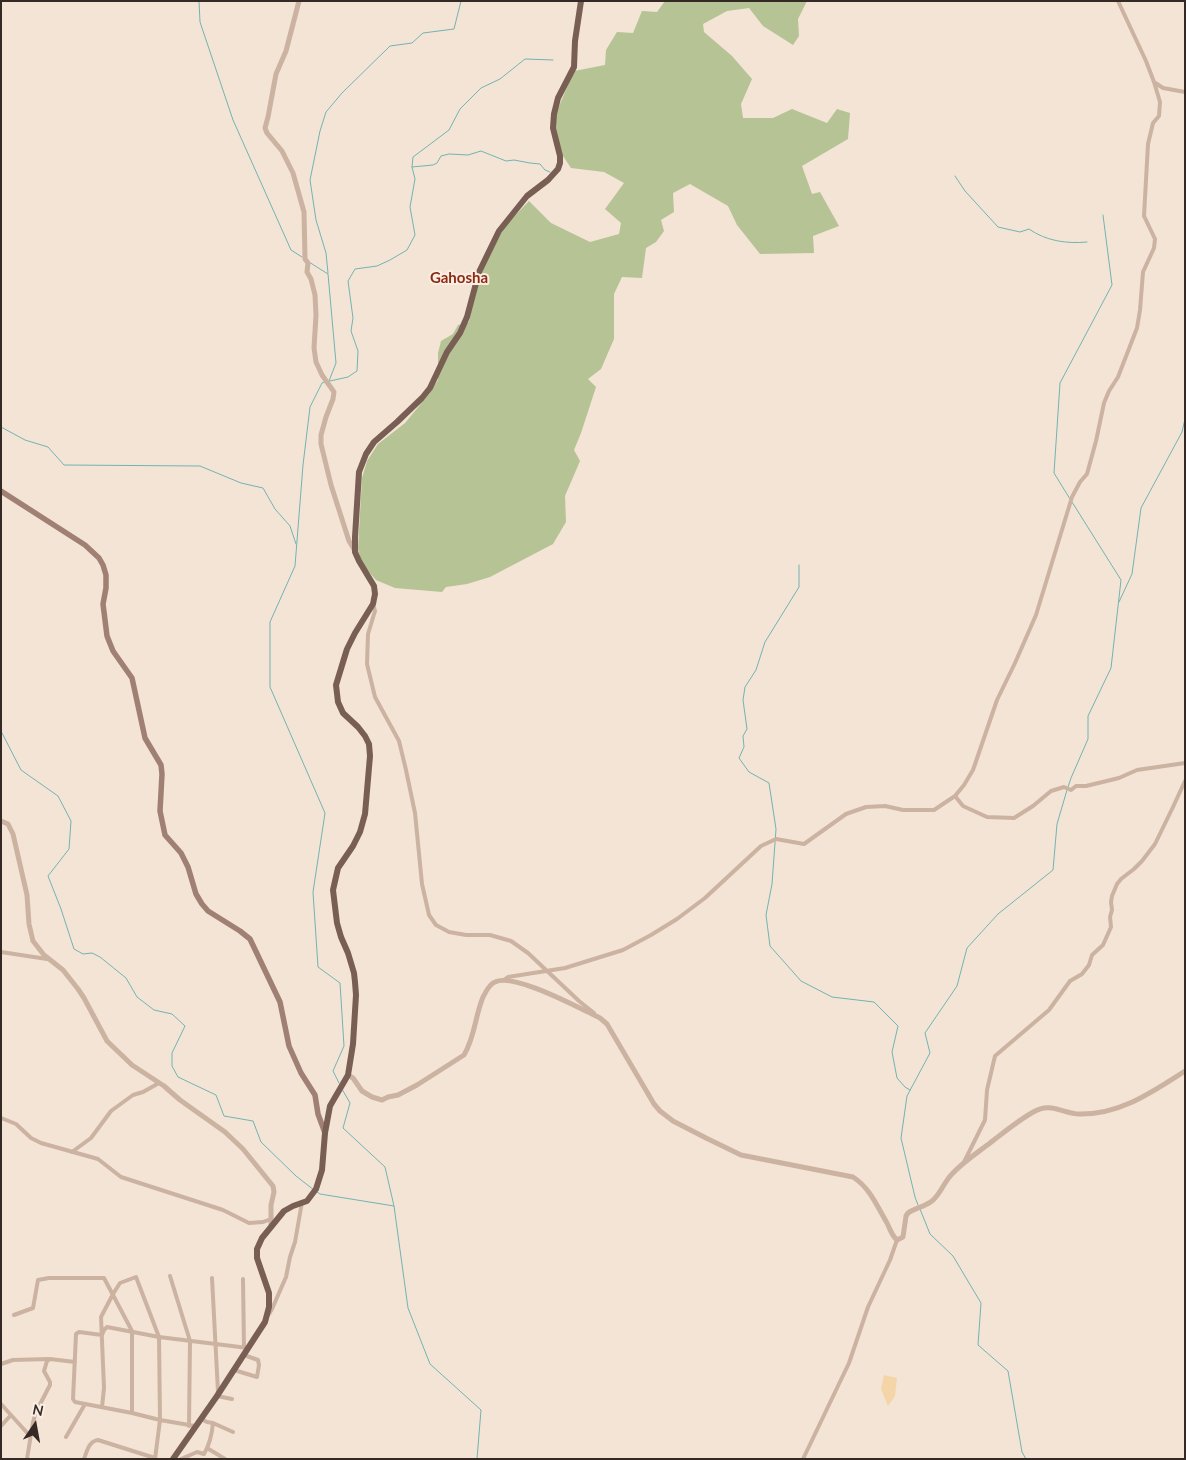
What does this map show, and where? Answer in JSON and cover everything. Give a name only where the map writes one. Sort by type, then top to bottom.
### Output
[{"type":"main road","points":[[173,1459],[192,1426],[201,1419],[218,1395],[265,1322],[269,1293],[257,1258],[257,1249],[262,1238],[284,1211],[307,1201],[316,1189],[322,1170],[324,1133],[330,1106],[348,1075],[353,1044],[355,982],[348,953],[337,923],[333,890],[338,868],[360,832],[365,814],[370,756],[369,744],[365,736],[358,726],[343,713],[338,702],[336,685],[347,649],[373,604],[375,594],[374,586],[355,552],[354,537],[359,472],[366,454],[374,442],[422,398],[430,388],[447,352],[460,333],[479,272],[499,231],[527,196],[548,180],[558,169],[560,156],[553,128],[554,114],[558,98],[574,67],[575,40],[581,1]]},
{"type":"main road","points":[[1,492],[85,545],[99,558],[103,565],[106,575],[103,604],[107,636],[113,651],[132,678],[145,738],[160,765],[162,774],[160,811],[165,835],[181,853],[188,867],[196,894],[202,904],[208,911],[246,934],[250,939],[265,976],[280,1002],[279,1012],[289,1046],[296,1056],[301,1073],[315,1095],[324,1133]]},
{"type":"street","points":[[299,1],[286,51],[276,74],[265,128],[282,151],[293,173],[304,212],[305,259],[308,263],[307,272],[315,295],[314,355],[319,370],[334,395],[321,435],[321,444],[331,485],[349,541],[355,552]]},
{"type":"street","points":[[502,981],[508,977],[565,968],[623,950],[651,936],[705,898],[761,846],[776,839],[804,844],[846,814],[866,807],[886,806],[903,810],[934,810],[955,796],[964,785],[973,770],[997,700],[1036,615],[1072,497],[1087,474],[1104,403],[1118,377],[1137,328],[1143,272],[1154,248],[1155,239],[1144,216],[1148,144],[1153,123],[1158,116],[1160,102],[1146,61],[1118,1]]},
{"type":"street","points":[[1154,82],[1163,88],[1185,92]]},
{"type":"street","points":[[373,604],[375,611],[368,634],[367,664],[375,697],[399,741],[415,813],[422,884],[429,915],[436,925],[450,932],[466,935],[490,935],[511,941],[528,953],[609,1027],[647,1093],[660,1111],[674,1121],[741,1155],[853,1177],[864,1185],[892,1234],[898,1240]]},
{"type":"street","points":[[955,796],[963,806],[987,817],[1014,818],[1033,806],[1051,791],[1064,787],[1071,790],[1076,786],[1086,786],[1120,778],[1137,770],[1185,762]]},
{"type":"street","points":[[963,1163],[985,1120],[987,1090],[992,1062],[995,1056],[1049,1010],[1070,981],[1082,974],[1089,965],[1092,954],[1103,945],[1111,927],[1111,902],[1117,884],[1142,861],[1155,844],[1185,780]]},
{"type":"street","points":[[1,821],[8,824],[13,834],[27,895],[31,936],[36,945],[48,959],[63,970],[84,998],[107,1041],[132,1065],[234,1140],[263,1173],[274,1189],[271,1206],[271,1227]]},
{"type":"street","points":[[6,948],[7,953]]},
{"type":"street","points":[[1,952],[48,959]]},
{"type":"street","points":[[348,1075],[353,1078],[362,1092],[382,1100],[405,1092],[457,1061],[464,1055],[470,1045],[480,1006],[487,990],[494,982],[502,981],[532,986],[600,1018]]},
{"type":"street","points":[[804,1459],[849,1363],[868,1307],[898,1240],[903,1237],[908,1213],[931,1202],[947,1179],[963,1163],[1038,1109],[1051,1108],[1078,1114],[1110,1111],[1148,1094],[1185,1071]]},
{"type":"street","points":[[72,1152],[94,1134],[111,1111],[133,1095],[159,1083]]},
{"type":"street","points":[[1,1118],[16,1124],[41,1143],[98,1160],[120,1177],[223,1210],[248,1223],[264,1222],[272,1219]]},
{"type":"street","points":[[267,1316],[272,1309],[286,1276],[298,1232],[302,1202]]},
{"type":"street","points":[[102,1335],[79,1332],[76,1334],[74,1399],[77,1403],[192,1426],[190,1341],[170,1276]]},
{"type":"street","points":[[84,1459],[89,1446],[95,1440],[155,1458],[160,1420],[159,1336],[136,1277],[120,1283],[101,1317],[104,1388],[102,1407]]},
{"type":"street","points":[[14,1315],[33,1308],[38,1280],[104,1278],[132,1331],[132,1413]]},
{"type":"street","points":[[212,1278],[218,1395],[232,1400]]},
{"type":"street","points":[[243,1279],[246,1350]]},
{"type":"street","points":[[102,1335],[106,1327],[132,1331],[246,1350],[258,1360],[257,1377],[234,1370]]},
{"type":"street","points":[[1,1364],[13,1360],[48,1359],[75,1362]]},
{"type":"street","points":[[27,1459],[36,1412],[50,1385],[44,1371],[48,1359]]},
{"type":"street","points":[[1,1404],[30,1436]]},
{"type":"street","points":[[66,1437],[85,1404]]},
{"type":"street","points":[[1,1426],[11,1415]]},
{"type":"street","points":[[201,1419],[213,1422],[233,1432]]},
{"type":"street","points":[[181,1459],[197,1452],[204,1454],[212,1436],[213,1422]]},
{"type":"street","points":[[203,1459],[206,1449]]},
{"type":"street","points":[[206,1449],[225,1459]]},
{"type":"green space","points":[[665,1],[807,1],[798,19],[799,36],[793,45],[763,26],[749,8],[727,11],[703,24],[704,32],[732,56],[752,79],[741,104],[743,118],[773,118],[792,109],[827,123],[837,109],[850,113],[848,139],[802,166],[812,194],[820,192],[839,226],[813,236],[814,253],[760,254],[737,225],[728,206],[690,184],[673,193],[674,212],[661,220],[664,231],[656,242],[646,248],[642,278],[622,277],[614,294],[614,339],[601,369],[588,379],[596,387],[574,450],[580,461],[565,496],[566,522],[553,544],[490,577],[467,584],[446,587],[442,592],[395,588],[376,580],[362,564],[358,549],[362,478],[367,461],[378,444],[405,423],[438,380],[438,353],[441,341],[453,334],[458,325],[469,322],[477,279],[505,226],[529,201],[551,223],[590,242],[619,234],[621,223],[605,209],[624,183],[604,172],[571,168],[561,153],[555,122],[557,111],[574,71],[605,65],[606,50],[617,32],[633,33],[642,11],[657,12]]},
{"type":"sand","points":[[884,1375],[897,1378],[895,1396],[888,1406],[881,1389]]},
{"type":"waterway","points":[[199,1],[200,22],[233,120],[291,250],[302,257]]},
{"type":"waterway","points":[[328,273],[326,253],[316,220],[310,180],[326,112],[342,93],[390,46],[412,43],[423,33],[454,29],[461,1]]},
{"type":"waterway","points":[[330,381],[348,377],[357,371],[358,351],[351,331],[353,318],[348,281],[355,269],[377,266],[407,250],[415,235],[410,207],[415,179],[412,167],[413,157],[449,130],[460,109],[481,88],[500,79],[525,59],[553,60]]},
{"type":"waterway","points":[[412,167],[433,165],[437,163],[441,156],[449,154],[468,155],[481,151],[506,161],[514,160],[540,164],[545,170],[550,172]]},
{"type":"waterway","points":[[955,176],[965,191],[998,227],[1020,232],[1029,229],[1057,241],[1087,242]]},
{"type":"waterway","points":[[1070,499],[1054,473],[1060,383],[1112,285],[1103,215]]},
{"type":"waterway","points":[[309,262],[328,274],[336,363],[329,381]]},
{"type":"waterway","points":[[325,382],[322,383],[310,407],[303,465],[295,566],[270,622],[270,687],[325,813],[313,892],[318,967],[340,983],[344,1046],[333,1071],[339,1083]]},
{"type":"waterway","points":[[1119,602],[1132,574],[1141,508],[1182,432],[1185,419]]},
{"type":"waterway","points":[[1,427],[25,440],[48,447],[64,465],[200,466],[241,483],[263,488],[275,509],[290,526],[296,544]]},
{"type":"waterway","points":[[1068,787],[1088,739],[1088,716],[1111,668],[1121,580],[1072,502]]},
{"type":"waterway","points":[[799,565],[799,587],[765,642],[756,670],[745,687],[743,700],[747,729],[743,736],[744,747],[739,758],[749,772],[769,783],[776,829],[772,884],[766,915],[770,946],[801,981],[832,997],[874,1002],[898,1026],[892,1052],[897,1078],[910,1090]]},
{"type":"waterway","points":[[1,731],[21,770],[58,796],[71,821],[69,849],[48,876],[74,949],[83,954],[92,953],[100,957],[126,978],[137,997],[154,1010],[172,1014],[185,1026],[172,1053],[172,1066],[178,1077],[216,1095],[224,1116],[253,1121],[261,1142],[296,1176],[314,1190]]},
{"type":"waterway","points":[[918,1205],[901,1138],[907,1096],[930,1053],[925,1033],[957,986],[967,948],[998,914],[1053,870],[1057,824],[1067,790]]},
{"type":"waterway","points":[[342,1089],[350,1103],[343,1128],[385,1167],[394,1206]]},
{"type":"waterway","points":[[317,1192],[394,1206],[408,1308],[430,1364],[481,1410],[477,1459]]},
{"type":"waterway","points":[[920,1209],[930,1234],[953,1256],[981,1303],[978,1345],[1008,1371],[1022,1452],[1026,1459]]},
{"type":"district","name":"Gahosha","points":[[459,278]]}]
